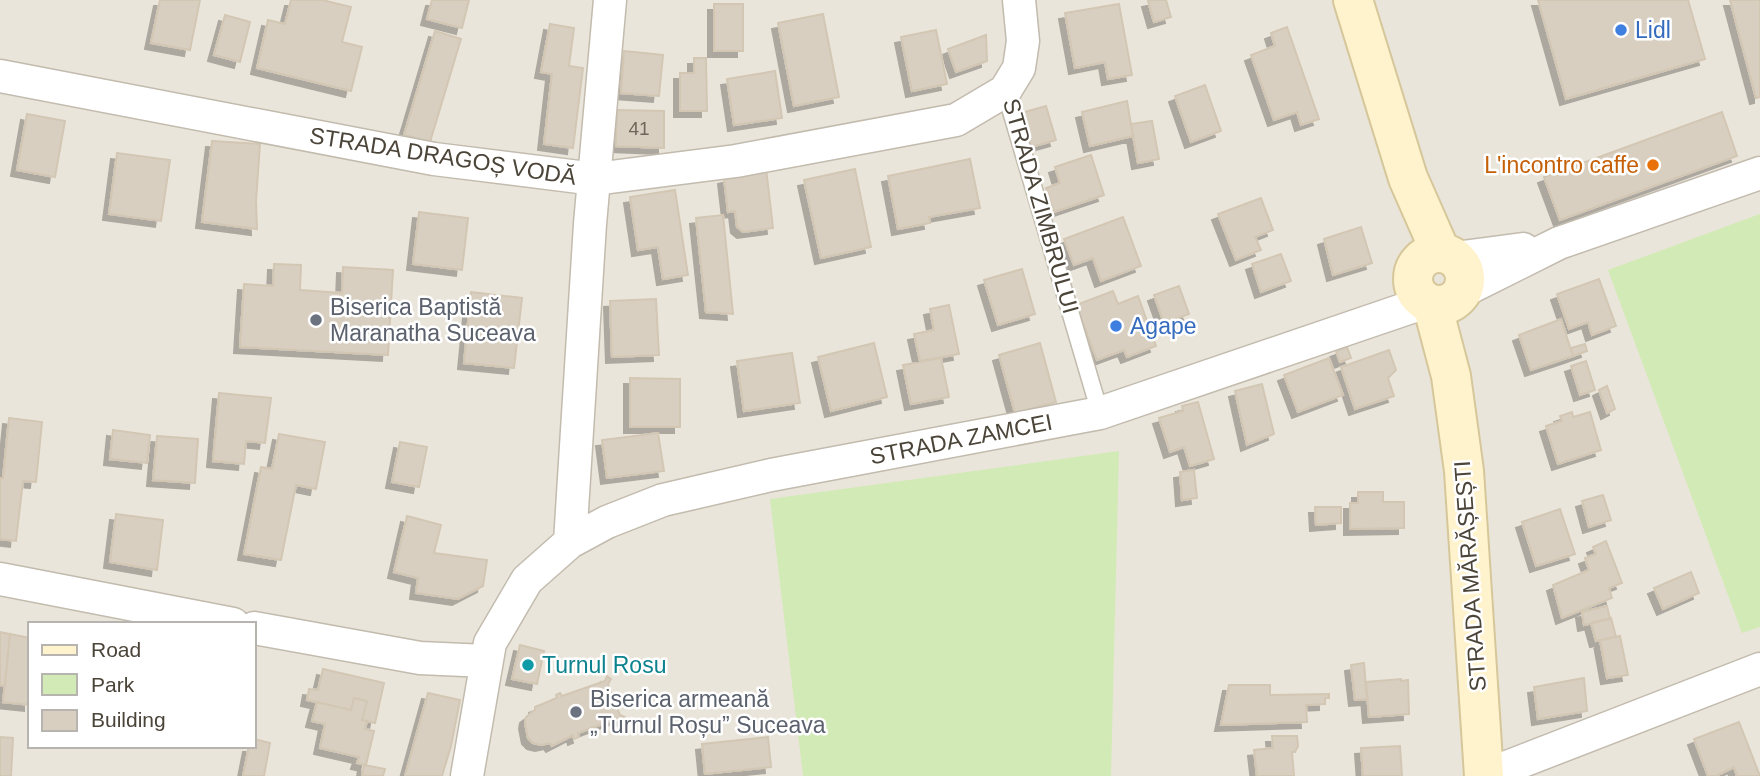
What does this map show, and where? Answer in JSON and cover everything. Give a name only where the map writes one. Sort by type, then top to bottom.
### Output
[{"type":"street","points":[[570,542],[610,0]]},
{"type":"street","name":"STRADA ZIMBRULUI","points":[[1005,91],[1019,68],[1023,41],[1019,0]]},
{"type":"street","name":"STRADA MĂRĂȘEȘTI","points":[[1353,0],[1450,321],[1451,376],[1468,512],[1484,776]]},
{"type":"street","name":"STRADA DRAGOȘ VODĂ","points":[[0,76],[434,159],[595,179],[736,160],[956,120],[1005,91]]},
{"type":"street","name":"STRADA ZAMCEI","points":[[467,776],[490,643],[527,580],[570,542],[607,522],[663,500],[771,475],[1100,413],[1350,328],[1438,282],[1760,173]]},
{"type":"street","points":[[0,579],[223,622]]},
{"type":"street","points":[[256,628],[420,658],[486,661]]},
{"type":"street","points":[[1484,776],[1760,669]]},
{"type":"lane","name":"STRADA ZIMBRULUI","points":[[1005,91],[1100,413]]},
{"type":"shaded area","points":[[0,0],[1760,0],[1760,776],[0,776]]},
{"type":"green space","points":[[1760,214],[1760,627],[1742,633],[1608,270]]},
{"type":"green space","points":[[1119,451],[1111,776],[803,776],[770,499]]},
{"type":"building","points":[[160,0],[200,0],[190,50],[151,43]]},
{"type":"building","points":[[291,0],[322,0],[351,7],[342,42],[362,47],[351,91],[257,68],[268,20],[285,24]]},
{"type":"building","points":[[432,0],[469,0],[462,28],[427,19]]},
{"type":"building","points":[[1166,0],[1171,17],[1154,22],[1148,1]]},
{"type":"building","name":"Lidl","points":[[1538,0],[1688,0],[1705,59],[1566,99]]},
{"type":"building","points":[[1730,0],[1760,0],[1760,97],[1756,98]]},
{"type":"building","points":[[714,4],[743,4],[743,51],[714,51]]},
{"type":"building","points":[[1119,4],[1132,75],[1108,79],[1105,62],[1075,68],[1065,13]]},
{"type":"building","points":[[823,14],[839,97],[794,106],[778,23]]},
{"type":"building","points":[[225,15],[250,22],[240,62],[214,55]]},
{"type":"building","points":[[550,24],[574,28],[569,66],[583,68],[573,148],[544,144],[552,74],[541,72]]},
{"type":"building","points":[[1287,27],[1319,119],[1301,125],[1297,112],[1274,120],[1251,55],[1275,46],[1271,33]]},
{"type":"building","points":[[936,30],[947,84],[912,91],[901,37]]},
{"type":"building","points":[[435,31],[461,39],[430,142],[404,135]]},
{"type":"building","points":[[986,35],[987,61],[956,72],[948,49]]},
{"type":"building","points":[[624,51],[663,55],[659,96],[621,93]]},
{"type":"building","points":[[694,58],[706,58],[707,111],[680,111],[680,73],[694,73]]},
{"type":"building","points":[[775,71],[782,118],[734,125],[727,79]]},
{"type":"building","points":[[1205,85],[1221,131],[1191,142],[1175,96]]},
{"type":"building","points":[[1127,101],[1133,136],[1090,146],[1082,112]]},
{"type":"building","points":[[1046,106],[1056,140],[1031,147],[1021,113]]},
{"type":"building","points":[[617,110],[664,111],[664,148],[616,146]]},
{"type":"building","points":[[1722,112],[1737,156],[1560,220],[1544,177]]},
{"type":"building","points":[[27,114],[65,121],[55,177],[17,170]]},
{"type":"building","points":[[1152,121],[1159,159],[1138,163],[1131,124]]},
{"type":"building","points":[[212,141],[260,144],[257,229],[202,222]]},
{"type":"building","points":[[117,153],[170,160],[161,221],[109,214]]},
{"type":"building","points":[[1091,155],[1104,195],[1054,212],[1046,188],[1060,183],[1055,167]]},
{"type":"building","points":[[970,159],[980,208],[929,217],[930,223],[898,229],[888,176]]},
{"type":"building","points":[[766,168],[773,228],[743,232],[737,227],[735,211],[728,212],[724,178]]},
{"type":"building","points":[[855,169],[871,247],[821,258],[804,180]]},
{"type":"building","points":[[675,190],[688,275],[663,279],[658,247],[638,250],[630,197]]},
{"type":"building","points":[[1261,198],[1273,230],[1255,237],[1261,250],[1236,260],[1218,214]]},
{"type":"building","points":[[419,212],[468,218],[462,270],[413,264]]},
{"type":"building","points":[[723,215],[733,314],[706,312],[696,218]]},
{"type":"building","points":[[1123,217],[1141,266],[1101,281],[1093,258],[1074,265],[1064,239]]},
{"type":"building","points":[[1361,227],[1372,263],[1333,275],[1324,239]]},
{"type":"building","points":[[1281,254],[1291,281],[1261,292],[1252,264]]},
{"type":"building","name":"Biserica Baptistă Maranatha Suceava","points":[[274,264],[301,265],[300,290],[342,293],[343,267],[393,270],[388,355],[240,347],[244,284],[273,286]]},
{"type":"building","points":[[1022,269],[1035,314],[998,325],[984,280]]},
{"type":"building","points":[[1599,279],[1616,326],[1592,335],[1588,322],[1569,329],[1557,294]]},
{"type":"building","points":[[1179,286],[1189,314],[1164,323],[1154,295]]},
{"type":"building","name":"Agape","points":[[1113,291],[1118,304],[1138,296],[1156,346],[1127,357],[1124,350],[1097,360],[1076,305]]},
{"type":"building","points":[[471,292],[522,298],[514,368],[464,363]]},
{"type":"building","points":[[656,299],[659,355],[612,357],[610,301]]},
{"type":"building","points":[[949,305],[959,354],[920,361],[914,334],[934,330],[930,309]]},
{"type":"building","points":[[1561,319],[1573,356],[1531,370],[1519,335]]},
{"type":"building","points":[[874,343],[887,397],[831,411],[818,357]]},
{"type":"building","points":[[1040,343],[1056,402],[1015,413],[999,355]]},
{"type":"building","points":[[1585,344],[1587,351],[1573,356],[1571,348]]},
{"type":"building","points":[[1347,347],[1351,358],[1340,362],[1336,351]]},
{"type":"building","points":[[1389,350],[1396,370],[1388,378],[1394,396],[1355,409],[1341,367]]},
{"type":"building","points":[[792,353],[800,403],[744,411],[737,361]]},
{"type":"building","points":[[941,358],[949,397],[911,404],[903,365]]},
{"type":"building","points":[[1329,358],[1343,395],[1298,412],[1284,375]]},
{"type":"building","points":[[1586,361],[1595,390],[1580,395],[1571,366]]},
{"type":"building","points":[[630,378],[680,379],[680,427],[630,427]]},
{"type":"building","points":[[1262,384],[1274,434],[1247,445],[1235,391]]},
{"type":"building","points":[[1607,386],[1615,409],[1607,413],[1599,390]]},
{"type":"building","points":[[219,393],[271,398],[265,443],[246,441],[244,464],[213,461]]},
{"type":"building","points":[[1198,402],[1214,459],[1190,466],[1184,447],[1170,452],[1159,418],[1183,411],[1182,406]]},
{"type":"building","points":[[1572,412],[1573,417],[1590,412],[1601,450],[1558,464],[1546,426],[1562,421],[1560,416]]},
{"type":"building","points":[[9,418],[42,422],[36,482],[23,481],[16,541],[0,539],[0,478],[3,478]]},
{"type":"building","points":[[113,430],[150,435],[147,463],[110,459]]},
{"type":"building","points":[[658,433],[664,471],[607,478],[602,440]]},
{"type":"building","points":[[279,434],[325,442],[316,489],[296,485],[281,560],[244,554],[261,467],[272,469]]},
{"type":"building","points":[[157,436],[198,439],[195,483],[153,480]]},
{"type":"building","points":[[400,442],[427,447],[419,487],[392,482]]},
{"type":"building","points":[[1194,470],[1197,498],[1182,500],[1180,472]]},
{"type":"building","points":[[1358,492],[1383,492],[1383,502],[1404,502],[1404,528],[1350,529],[1350,503],[1358,503]]},
{"type":"building","points":[[1603,495],[1611,520],[1589,527],[1582,501]]},
{"type":"building","points":[[1315,507],[1341,507],[1341,523],[1316,525]]},
{"type":"building","points":[[1560,509],[1575,554],[1536,566],[1522,522]]},
{"type":"building","points":[[116,514],[163,520],[157,570],[110,562]]},
{"type":"building","points":[[407,516],[441,525],[434,553],[487,560],[483,586],[458,599],[416,593],[418,578],[394,572]]},
{"type":"building","points":[[1606,541],[1622,583],[1609,588],[1612,598],[1562,618],[1553,585],[1589,570],[1585,558],[1596,554],[1593,547]]},
{"type":"building","points":[[1691,572],[1699,593],[1663,609],[1654,588]]},
{"type":"building","points":[[1607,606],[1610,619],[1584,625],[1582,612]]},
{"type":"building","points":[[1611,618],[1616,637],[1596,641],[1591,623]]},
{"type":"building","points":[[0,632],[10,634],[5,686],[0,685]]},
{"type":"building","points":[[10,634],[28,638],[28,705],[3,702]]},
{"type":"building","points":[[1620,636],[1628,675],[1607,678],[1600,640]]},
{"type":"building","name":"Turnul Rosu","points":[[520,645],[544,651],[537,684],[512,679]]},
{"type":"building","points":[[1364,663],[1367,699],[1355,700],[1351,665]]},
{"type":"building","points":[[323,669],[384,683],[375,723],[362,720],[367,701],[354,698],[351,710],[307,700],[309,689],[318,690]]},
{"type":"building","name":"Biserica armeană „Turnul Roșu” Suceava","points":[[607,676],[611,679],[608,684],[620,715],[625,717],[624,720],[618,718],[578,733],[579,737],[574,739],[573,735],[552,746],[550,743],[533,743],[528,738],[526,717],[535,707],[557,698],[556,695],[560,693],[562,696],[605,681]]},
{"type":"building","points":[[1584,678],[1587,711],[1538,719],[1534,687]]},
{"type":"building","points":[[1408,680],[1409,714],[1369,717],[1366,682]]},
{"type":"building","points":[[1229,685],[1270,685],[1270,695],[1329,694],[1329,698],[1325,698],[1325,704],[1306,705],[1307,722],[1221,725]]},
{"type":"building","points":[[428,693],[460,700],[451,746],[442,776],[405,776]]},
{"type":"building","points":[[354,698],[367,701],[362,720],[367,721],[365,729],[374,731],[366,765],[357,763],[359,757],[320,748],[325,724],[312,721],[317,702],[351,710]]},
{"type":"building","points":[[1739,722],[1760,776],[1737,776],[1734,767],[1716,776],[1708,776],[1694,739]]},
{"type":"building","points":[[1272,736],[1297,736],[1298,746],[1295,752],[1292,752],[1294,776],[1257,776],[1254,750],[1273,748]]},
{"type":"building","points":[[0,737],[13,738],[11,776],[0,776]]},
{"type":"building","points":[[768,737],[771,767],[705,774],[702,744]]},
{"type":"building","points":[[256,740],[270,743],[264,776],[243,776],[249,748],[256,748]]},
{"type":"building","points":[[1400,746],[1402,776],[1363,776],[1361,748]]},
{"type":"building","points":[[364,765],[385,769],[383,776],[362,776]]},
{"type":"place","name":"Lidl","points":[[1621,30]]},
{"type":"place","name":"L'incontro caffe","points":[[1653,165]]},
{"type":"place","name":"Biserica Baptistă Maranatha Suceava","points":[[316,320]]},
{"type":"place","name":"Agape","points":[[1116,326]]},
{"type":"place","name":"Turnul Rosu","points":[[528,665]]},
{"type":"place","name":"Biserica armeană „Turnul Roșu” Suceava","points":[[576,712]]}]
